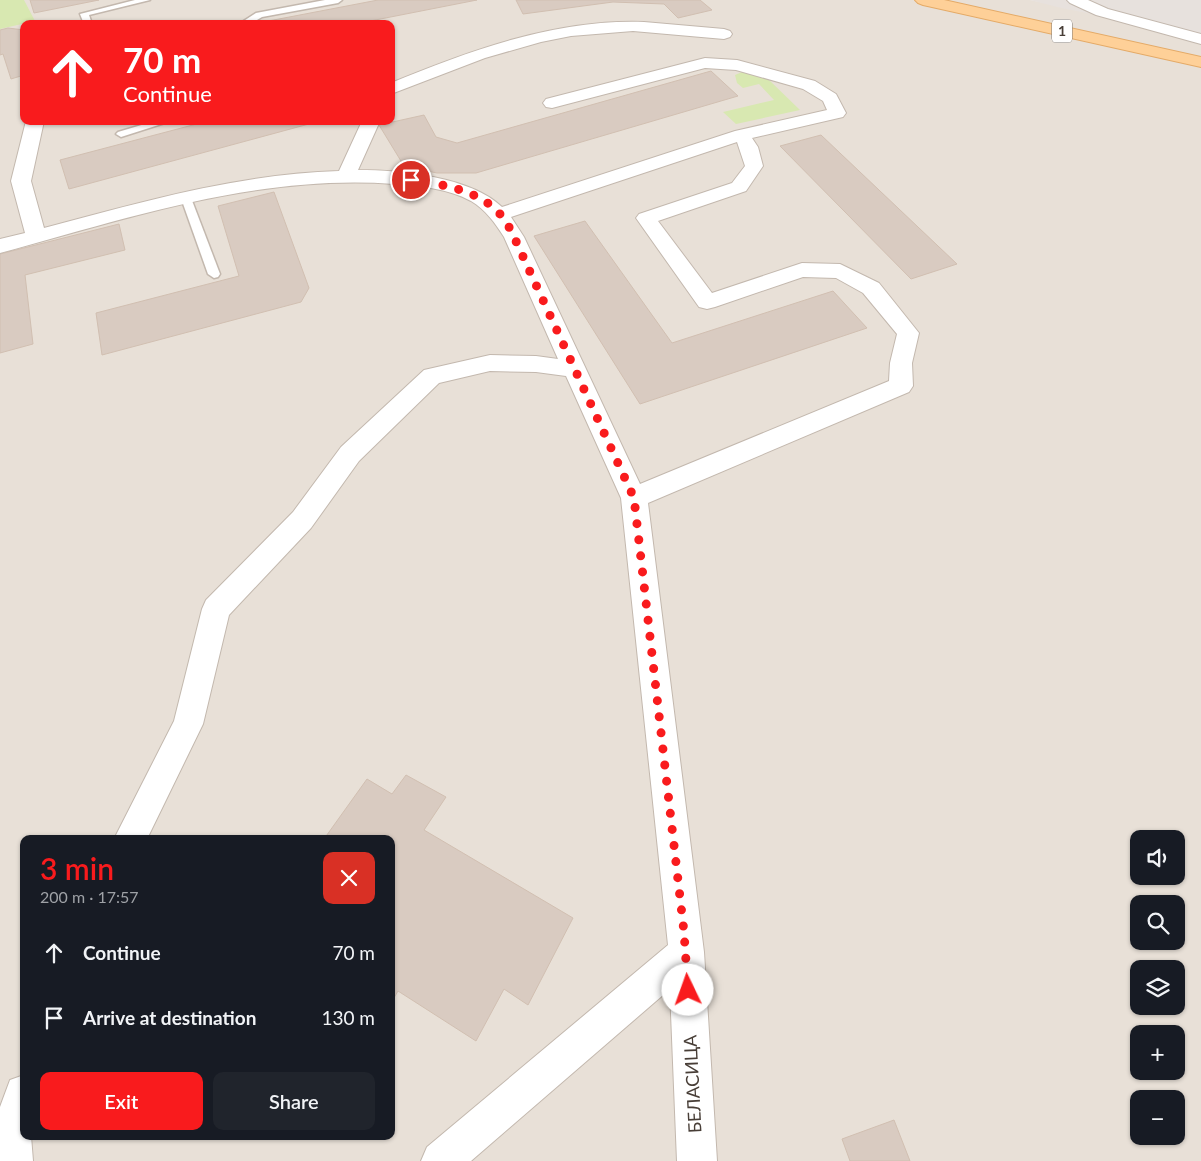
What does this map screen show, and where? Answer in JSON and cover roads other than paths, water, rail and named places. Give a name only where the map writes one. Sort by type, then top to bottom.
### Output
[{"type":"main road","name":"1","points":[[923,0],[1201,62]]},
{"type":"street","points":[[1075,0],[1102,12],[1201,39]]},
{"type":"street","points":[[395,87],[450,64],[515,43],[597,28],[634,26],[724,34]]},
{"type":"street","points":[[0,246],[186,198],[279,179],[346,175],[398,178],[438,183],[478,197],[500,214],[741,135],[837,114],[830,98],[809,84],[737,65],[705,63],[552,103]]},
{"type":"street","points":[[34,125],[21,181],[36,236]]},
{"type":"street","points":[[346,175],[369,125]]},
{"type":"street","points":[[634,498],[901,386],[901,363],[908,333],[871,288],[840,271],[802,270],[707,302],[646,218],[739,187],[754,166],[749,147],[741,135]]},
{"type":"street","name":"БЕЛАСИЦА","points":[[500,214],[514,237],[634,498],[686,952],[697,1161]]},
{"type":"street","points":[[132,835],[188,724],[216,609],[302,520],[350,454],[432,376],[490,363],[536,364],[576,369]]},
{"type":"street","points":[[441,1161],[686,952]]},
{"type":"street","points":[[8,1141],[20,1106]]},
{"type":"lane","points":[[86,20],[84,14],[146,0]]},
{"type":"lane","points":[[250,20],[259,15],[338,0]]},
{"type":"lane","points":[[121,134],[152,125]]},
{"type":"lane","points":[[186,198],[214,274]]}]
